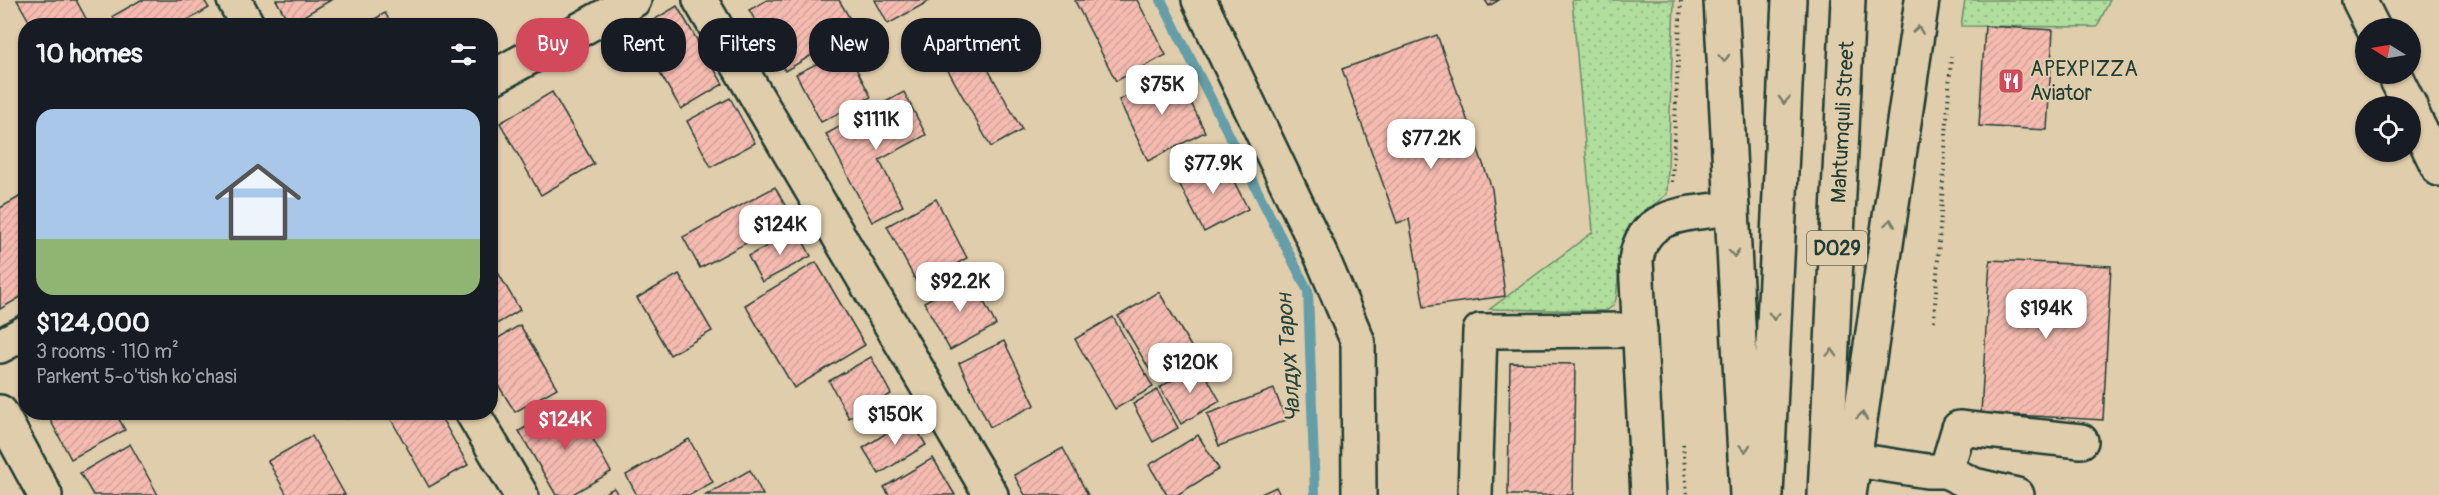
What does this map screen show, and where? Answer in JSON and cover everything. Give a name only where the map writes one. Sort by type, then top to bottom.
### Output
[{"type":"main road","points":[[234,0],[244,18]]},
{"type":"main road","points":[[498,75],[634,0]]},
{"type":"main road","points":[[700,0],[991,495]]},
{"type":"main road","points":[[1199,0],[1321,255],[1358,342],[1359,495]]},
{"type":"main road","points":[[1720,0],[1747,495]]},
{"type":"main road","name":"D029","points":[[1766,495],[1789,0]]},
{"type":"main road","name":"Mahtumquli Street","points":[[1825,495],[1848,0]]},
{"type":"main road","points":[[1849,495],[1922,0]]},
{"type":"main road","points":[[2359,0],[2368,18]]},
{"type":"main road","points":[[2421,131],[2439,169]]},
{"type":"main road","points":[[1648,495],[1636,261],[1639,247],[1646,234],[1658,223],[1672,217],[1732,208]]},
{"type":"main road","points":[[1475,495],[1480,331],[1640,330]]},
{"type":"main road","points":[[0,346],[18,336]]},
{"type":"main road","points":[[0,412],[45,495]]},
{"type":"main road","points":[[477,420],[521,495]]},
{"type":"main road","points":[[1946,471],[1959,428],[2081,441]]},
{"type":"main road","points":[[1855,460],[1927,471],[1946,471],[1974,484],[2017,495]]},
{"type":"path","points":[[1934,321],[1951,55]]},
{"type":"green space","points":[[1572,0],[1674,0],[1667,194],[1646,212],[1628,235],[1621,252],[1616,299],[1614,305],[1606,311],[1490,309],[1593,232]]},
{"type":"green space","points":[[1965,0],[2110,0],[2097,27],[1961,26]]},
{"type":"building","points":[[17,0],[76,0],[86,18],[27,18]]},
{"type":"building","points":[[141,0],[204,0],[209,8],[192,18],[114,18],[113,16]]},
{"type":"building","points":[[276,0],[331,0],[300,18],[286,18]]},
{"type":"building","points":[[767,0],[839,0],[850,18],[809,18],[809,57],[797,64],[797,18],[754,18],[749,10]]},
{"type":"building","points":[[875,0],[931,0],[889,23],[889,18],[885,18]]},
{"type":"building","points":[[1137,0],[1166,55],[1116,81],[1075,1]]},
{"type":"building","points":[[1485,0],[1499,0],[1489,6]]},
{"type":"building","points":[[677,6],[684,18],[657,18]]},
{"type":"building","points":[[385,13],[388,18],[376,18]]},
{"type":"building","points":[[686,21],[698,42],[698,72],[716,72],[723,84],[681,109],[659,72],[686,72]]},
{"type":"building","points":[[1985,26],[2053,30],[2047,130],[1979,126]]},
{"type":"building","points":[[1437,35],[1492,189],[1505,296],[1424,307],[1409,219],[1397,223],[1342,69]]},
{"type":"building","points":[[809,68],[809,72],[858,72],[871,97],[821,122],[796,74]]},
{"type":"building","points":[[1176,71],[1205,132],[1148,161],[1119,100]]},
{"type":"building","points":[[949,72],[990,72],[1022,130],[991,147]]},
{"type":"building","points":[[552,92],[594,164],[541,195],[500,123]]},
{"type":"building","points":[[904,92],[926,135],[879,160],[903,206],[872,222],[826,134]]},
{"type":"building","points":[[730,98],[755,143],[711,167],[687,121]]},
{"type":"building","points":[[1222,158],[1248,209],[1204,232],[1178,181]]},
{"type":"building","points":[[775,187],[792,218],[700,268],[683,237]]},
{"type":"building","points":[[18,198],[18,299],[0,309],[0,208]]},
{"type":"building","points":[[936,199],[967,258],[918,285],[887,226]]},
{"type":"building","points":[[797,230],[811,256],[762,282],[748,256]]},
{"type":"building","points":[[1990,260],[2111,266],[2103,420],[1981,413]]},
{"type":"building","points":[[816,262],[865,345],[794,388],[745,305]]},
{"type":"building","points":[[498,273],[520,310],[498,323]]},
{"type":"building","points":[[679,274],[712,331],[670,355],[637,298]]},
{"type":"building","points":[[971,277],[996,325],[950,350],[924,302]]},
{"type":"building","points":[[1159,292],[1196,355],[1155,379],[1118,316]]},
{"type":"building","points":[[1113,317],[1153,387],[1115,409],[1075,339]]},
{"type":"building","points":[[520,325],[557,388],[515,412],[498,385],[498,338]]},
{"type":"building","points":[[1004,341],[1035,405],[990,427],[959,363]]},
{"type":"building","points":[[871,357],[891,394],[849,418],[829,381]]},
{"type":"building","points":[[1510,363],[1575,364],[1573,495],[1508,495]]},
{"type":"building","points":[[1200,365],[1220,401],[1181,424],[1160,387]]},
{"type":"building","points":[[1274,389],[1286,420],[1219,446],[1207,414]]},
{"type":"building","points":[[1157,390],[1178,428],[1153,442],[1133,404]]},
{"type":"building","points":[[572,401],[611,472],[571,495],[556,495],[519,431]]},
{"type":"building","points":[[910,418],[926,445],[879,474],[863,448]]},
{"type":"building","points":[[50,420],[119,420],[125,430],[71,459]]},
{"type":"building","points":[[391,420],[443,420],[468,465],[429,487]]},
{"type":"building","points":[[1198,435],[1219,469],[1177,495],[1167,495],[1149,465]]},
{"type":"building","points":[[312,436],[345,495],[287,495],[268,461]]},
{"type":"building","points":[[689,439],[713,482],[690,495],[637,495],[626,475]]},
{"type":"building","points":[[130,444],[158,495],[93,495],[80,473]]},
{"type":"building","points":[[1063,448],[1088,495],[1025,495],[1014,475]]},
{"type":"building","points":[[933,458],[955,495],[889,495],[884,487]]},
{"type":"building","points":[[750,470],[763,495],[706,495]]},
{"type":"building","points":[[1276,487],[1280,495],[1259,495]]},
{"type":"building","points":[[614,488],[618,495],[601,495]]},
{"type":"waterway","name":"Чалдух Тарон","points":[[1161,0],[1308,291],[1315,495]]},
{"type":"place","name":"APEXPIZZA Aviator","points":[[2011,81]]}]
